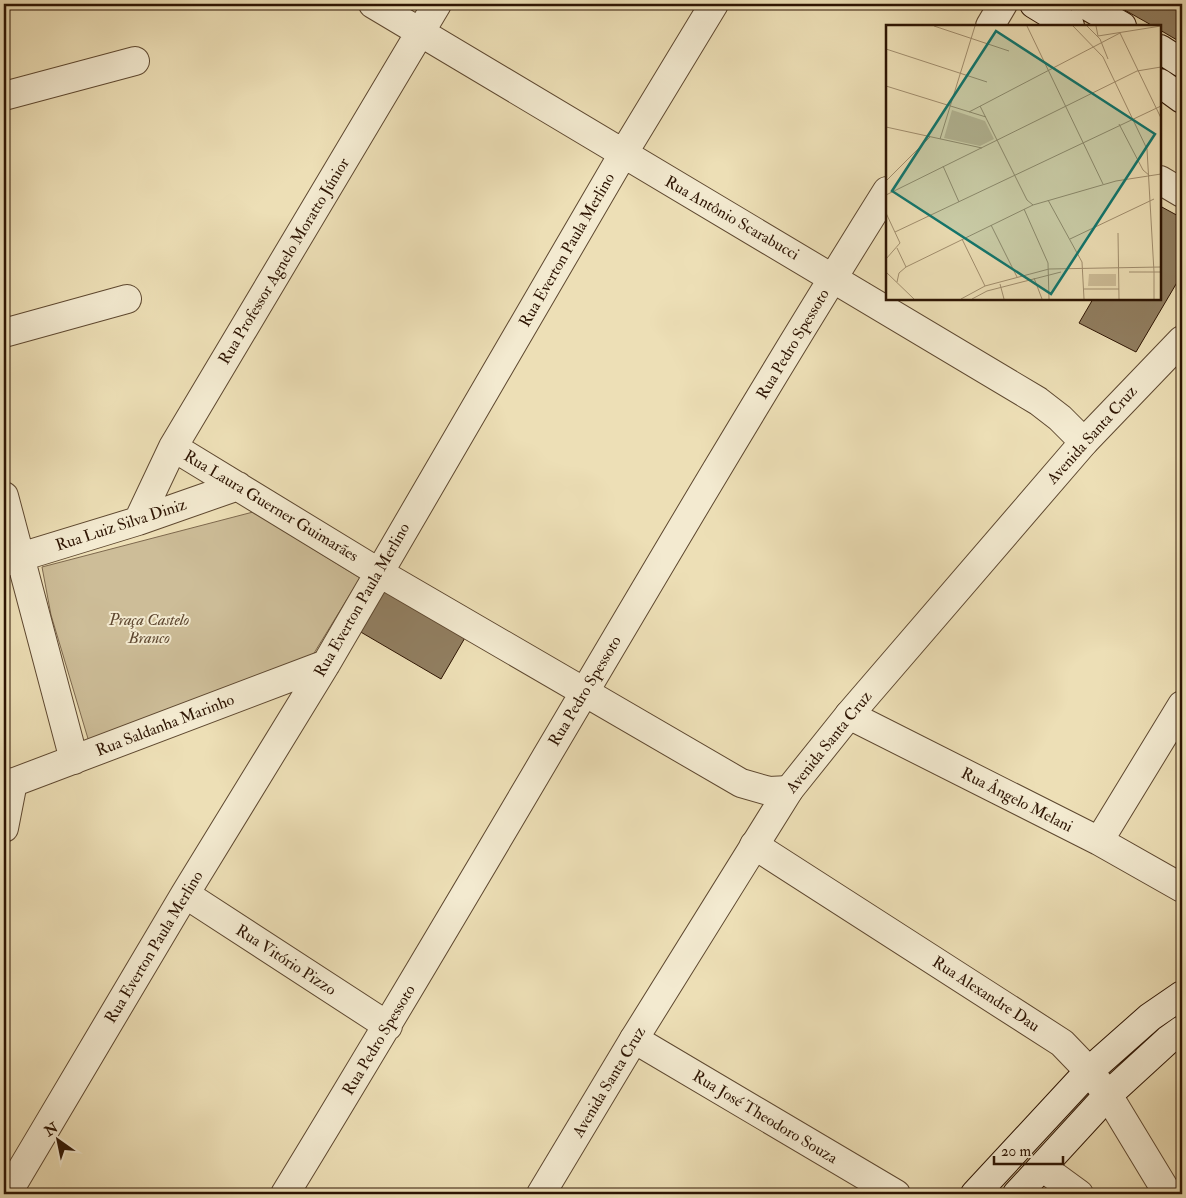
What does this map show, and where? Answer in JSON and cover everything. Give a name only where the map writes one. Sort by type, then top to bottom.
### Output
[{"type":"street","name":"Rua Antônio Scarabucci","points":[[373,4],[1038,401],[1060,418],[1084,442]]},
{"type":"street","name":"Rua Professor Agnelo Moratto Júnior","points":[[138,521],[174,447],[436,4]]},
{"type":"street","name":"Rua Everton Paula Merlino","points":[[8,1194],[185,894],[326,664],[623,154],[714,4]]},
{"type":"street","points":[[991,25],[1003,4]]},
{"type":"street","points":[[1034,4],[1068,25]]},
{"type":"street","points":[[1084,4],[1120,25]]},
{"type":"street","points":[[1161,50],[1182,64]]},
{"type":"street","points":[[4,96],[135,61]]},
{"type":"street","points":[[1161,84],[1182,99]]},
{"type":"street","points":[[1161,181],[1182,193]]},
{"type":"street","name":"Rua Pedro Spessoto","points":[[285,1194],[388,1026],[584,691],[886,192]]},
{"type":"street","points":[[4,333],[127,299]]},
{"type":"street","name":"Avenida Santa Cruz","points":[[541,1194],[634,1039],[789,790],[849,715],[1084,442],[1182,340]]},
{"type":"street","name":"Rua Laura Guerner Guimarães","points":[[174,447],[378,572],[740,783],[769,791],[789,790]]},
{"type":"street","name":"Rua Luiz Silva Diniz","points":[[12,560],[138,521],[238,486]]},
{"type":"street","points":[[4,496],[12,560],[74,760]]},
{"type":"street","name":"Rua Saldanha Marinho","points":[[8,784],[326,664]]},
{"type":"street","points":[[1099,841],[1182,704]]},
{"type":"street","name":"Rua Ângelo Melani","points":[[849,715],[1099,841],[1182,888]]},
{"type":"street","points":[[4,828],[8,784]]},
{"type":"street","name":"Rua Alexandre Dau","points":[[754,845],[1062,1043],[1089,1071],[1108,1095],[1168,1194]]},
{"type":"street","name":"Rua Vitório Pizzo","points":[[185,894],[388,1026]]},
{"type":"street","points":[[975,1194],[1089,1071],[1150,1017],[1182,995]]},
{"type":"street","points":[[1016,1194],[1108,1095],[1168,1040],[1182,1030]]},
{"type":"street","name":"Rua José Theodoro Souza","points":[[634,1039],[896,1194]]},
{"type":"street","points":[[1042,1167],[1079,1194]]},
{"type":"green space","name":"Praça Castelo Branco","points":[[253,512],[360,578],[308,663],[89,742],[51,615],[42,567]]},
{"type":"building","points":[[1114,4],[1182,4],[1182,43],[1161,31],[1161,25],[1151,25]]},
{"type":"building","points":[[1161,207],[1182,218],[1182,274],[1136,352],[1079,323],[1092,300],[1161,300]]},
{"type":"building","points":[[385,587],[466,636],[441,679],[359,631]]}]
